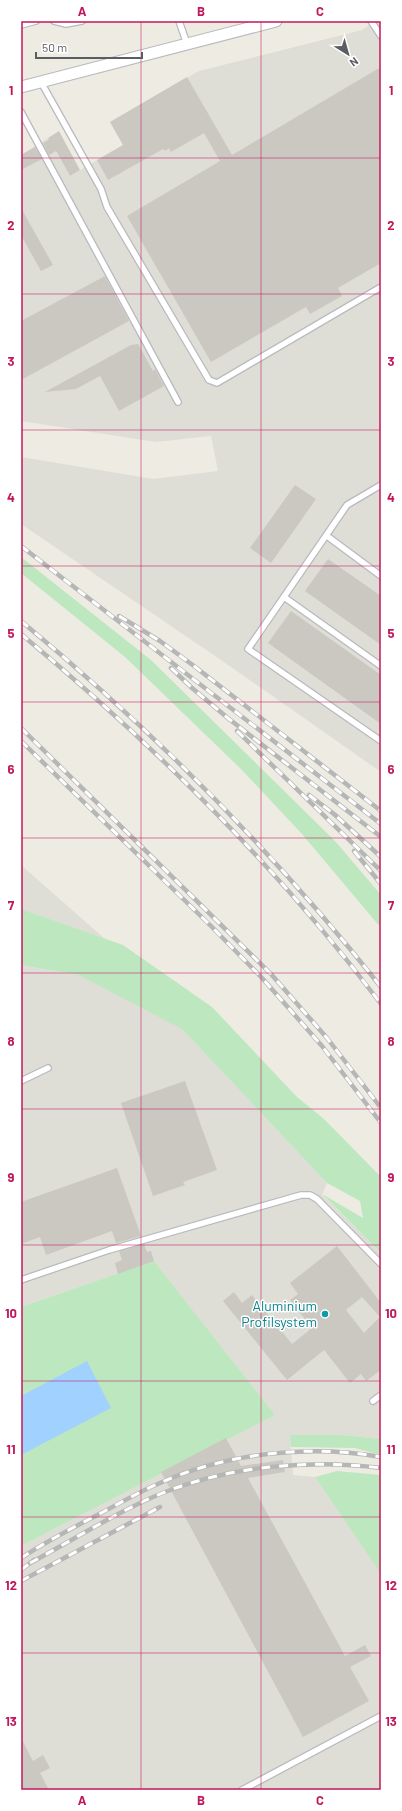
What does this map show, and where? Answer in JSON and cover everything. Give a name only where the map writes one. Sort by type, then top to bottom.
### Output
[{"type":"street","points":[[21,87],[276,21]]},
{"type":"lane","points":[[21,25],[36,21]]},
{"type":"lane","points":[[54,21],[66,24],[82,21]]},
{"type":"lane","points":[[179,21],[187,44]]},
{"type":"lane","points":[[372,21],[381,36]]},
{"type":"lane","points":[[41,82],[101,189],[107,207],[209,380],[217,383],[381,287]]},
{"type":"lane","points":[[21,112],[178,402]]},
{"type":"lane","points":[[381,485],[347,505],[248,649],[381,741]]},
{"type":"lane","points":[[327,536],[381,576]]},
{"type":"lane","points":[[284,597],[381,666]]},
{"type":"lane","points":[[21,1081],[48,1068]]},
{"type":"lane","points":[[21,1280],[109,1250],[301,1195],[310,1195],[317,1199],[381,1264]]},
{"type":"lane","points":[[373,1401],[381,1395]]},
{"type":"lane","points":[[242,1790],[381,1716]]},
{"type":"shaded area","points":[[376,21],[381,21],[381,772],[221,660],[21,524],[21,457],[153,479],[218,471],[211,436],[156,442],[21,421],[21,155],[48,138],[70,176],[123,145],[110,122],[199,71],[362,30]]},
{"type":"shaded area","points":[[21,865],[105,939],[21,909]]},
{"type":"shaded area","points":[[21,965],[79,975],[126,994],[182,1029],[327,1183],[322,1195],[381,1253],[381,1439],[342,1435],[290,1435],[293,1475],[315,1477],[381,1574],[381,1790],[21,1790],[21,1546],[275,1415],[154,1261],[21,1307]]},
{"type":"green space","points":[[21,557],[151,660],[335,841],[381,895],[381,928],[302,834],[243,771],[125,657],[21,573]]},
{"type":"green space","points":[[21,909],[123,945],[212,1007],[297,1097],[324,1119],[381,1177],[381,1253],[322,1194],[363,1218],[360,1201],[327,1183],[182,1029],[79,975],[21,965]]},
{"type":"green space","points":[[154,1261],[275,1415],[21,1546],[21,1307]]},
{"type":"green space","points":[[290,1435],[342,1435],[381,1439],[381,1455],[355,1448],[291,1447]]},
{"type":"green space","points":[[337,1471],[381,1475],[381,1574],[315,1477]]},
{"type":"water","points":[[87,1361],[111,1408],[21,1455],[21,1396]]},
{"type":"building","points":[[381,67],[381,263],[338,288],[342,296],[310,314],[306,307],[211,362],[127,216],[220,161],[204,133],[171,152],[169,148],[165,151],[163,149],[108,180],[97,160],[123,145],[110,122],[187,77],[232,155]]},
{"type":"building","points":[[59,131],[80,170],[70,176],[56,151],[49,155],[43,143]]},
{"type":"building","points":[[35,147],[42,159],[21,170],[21,155]]},
{"type":"building","points":[[21,208],[53,265],[41,271],[21,235]]},
{"type":"building","points":[[105,276],[129,321],[21,380],[21,321]]},
{"type":"building","points":[[138,344],[153,371],[155,369],[164,386],[119,411],[100,376],[76,389],[45,392],[131,345]]},
{"type":"building","points":[[295,485],[316,499],[271,563],[250,548]]},
{"type":"building","points":[[328,559],[381,596],[381,645],[305,591]]},
{"type":"building","points":[[291,611],[381,675],[381,724],[268,643]]},
{"type":"building","points":[[185,1081],[217,1170],[183,1182],[185,1185],[153,1196],[121,1103]]},
{"type":"building","points":[[117,1168],[141,1236],[116,1243],[112,1231],[46,1255],[40,1237],[21,1244],[21,1202]]},
{"type":"building","points":[[144,1244],[147,1252],[151,1251],[154,1261],[118,1274],[115,1263],[122,1260],[119,1251]]},
{"type":"building","name":"Aluminium Profilsystem","points":[[337,1246],[381,1303],[381,1370],[366,1381],[361,1374],[350,1383],[324,1350],[287,1380],[223,1301],[234,1292],[242,1303],[252,1295],[292,1344],[312,1328],[290,1300],[298,1294],[290,1283]],"holes":[[[362,1297],[380,1317],[364,1333],[346,1310]]]},
{"type":"building","points":[[226,1438],[241,1466],[283,1460],[285,1472],[248,1478],[345,1656],[365,1645],[371,1656],[350,1667],[369,1701],[303,1737],[161,1472]]},
{"type":"building","points":[[21,1738],[33,1761],[43,1755],[50,1768],[40,1773],[49,1790],[21,1790]]},
{"type":"railway","points":[[21,546],[381,824]]},
{"type":"railway","points":[[119,616],[160,641],[194,666],[381,811]]},
{"type":"railway","points":[[21,621],[119,706],[211,795],[298,888],[381,987]]},
{"type":"railway","points":[[21,634],[118,719],[212,808],[299,903],[381,1004]]},
{"type":"railway","points":[[171,668],[229,719],[381,837]]},
{"type":"railway","points":[[21,728],[271,974],[327,1038],[381,1108]]},
{"type":"railway","points":[[237,731],[381,871]]},
{"type":"railway","points":[[21,741],[211,926],[263,979],[322,1046],[381,1123]]},
{"type":"railway","points":[[309,795],[334,814],[381,857]]},
{"type":"railway","points":[[354,851],[381,884]]},
{"type":"railway","points":[[21,1558],[62,1534],[160,1483],[212,1464],[240,1458],[297,1452],[326,1451],[381,1457]]},
{"type":"railway","points":[[30,1563],[130,1508],[165,1492],[190,1483],[217,1476],[272,1467],[327,1464],[381,1468]]},
{"type":"railway","points":[[21,1581],[160,1507]]},
{"type":"railway","points":[[21,1570],[34,1560]]},
{"type":"place","name":"Aluminium Profilsystem","points":[[325,1314]]}]
